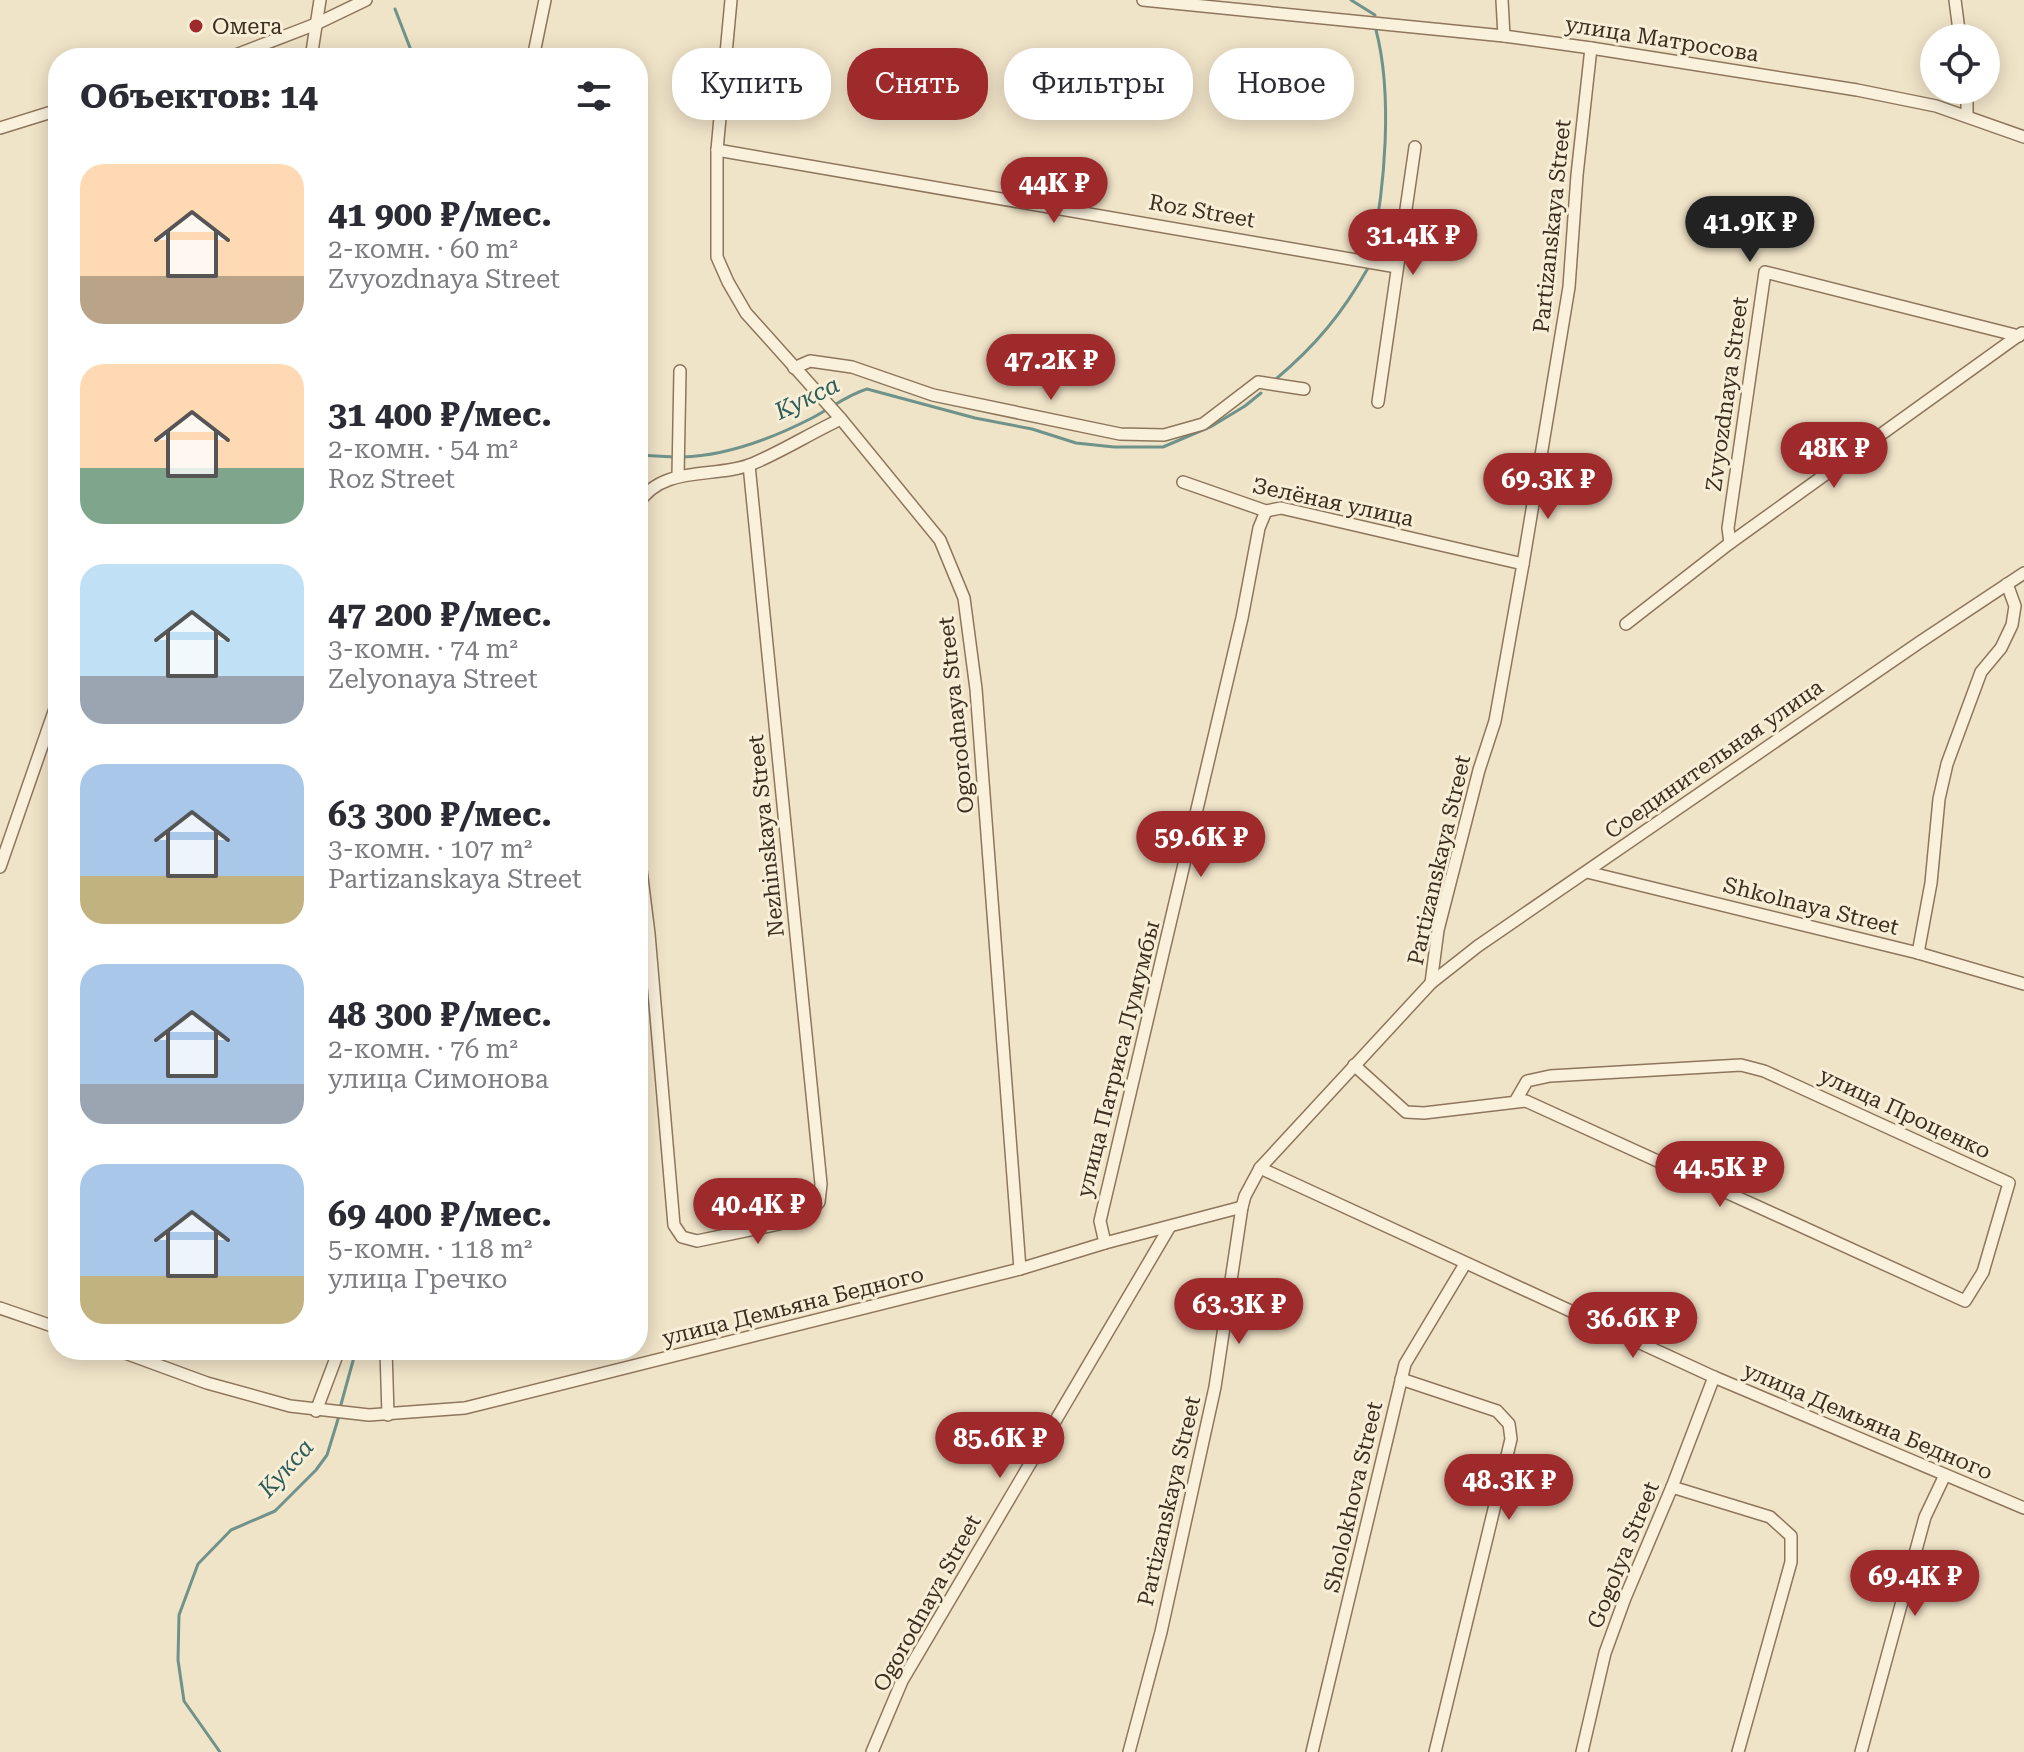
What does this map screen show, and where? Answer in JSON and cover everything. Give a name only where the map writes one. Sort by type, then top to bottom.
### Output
[{"type":"street","points":[[312,48],[320,0]]},
{"type":"street","points":[[254,48],[366,0]]},
{"type":"street","points":[[535,48],[545,0]]},
{"type":"street","name":"Ogorodnaya Street","points":[[731,0],[717,150],[717,257],[746,313],[838,415],[940,540],[964,598],[976,689],[1020,1269]]},
{"type":"street","name":"улица Матросова","points":[[1143,0],[1504,36],[1591,48],[1857,90],[1936,106],[2024,137]]},
{"type":"street","points":[[1502,0],[1504,36]]},
{"type":"street","points":[[1955,0],[1958,24]]},
{"type":"street","name":"Partizanskaya Street","points":[[1129,1752],[1161,1632],[1215,1387],[1245,1196],[1260,1168],[1431,983],[1438,930],[1479,770],[1495,721],[1523,564],[1569,287],[1591,48]]},
{"type":"street","points":[[1967,104],[1967,116]]},
{"type":"street","points":[[0,128],[48,113]]},
{"type":"street","points":[[1378,402],[1415,147]]},
{"type":"street","name":"Roz Street","points":[[717,150],[1397,267]]},
{"type":"street","name":"Zvyozdnaya Street","points":[[1730,543],[1728,528],[1765,272],[2021,334]]},
{"type":"street","points":[[1626,624],[1730,543],[2021,334]]},
{"type":"street","points":[[794,368],[810,361],[852,367],[933,395],[1120,434],[1164,435],[1203,424],[1258,382],[1304,389]]},
{"type":"street","points":[[678,476],[680,371]]},
{"type":"street","points":[[648,494],[655,487],[678,476],[749,465],[838,415]]},
{"type":"street","name":"Nezhinskaya Street","points":[[648,926],[674,1225],[682,1237],[697,1241],[779,1224],[809,1213],[819,1202],[821,1184],[749,465]]},
{"type":"street","name":"Зелёная улица","points":[[1183,482],[1266,511],[1281,508],[1523,564]]},
{"type":"street","name":"улица Патриса Лумумбы","points":[[1105,1243],[1100,1221],[1207,772],[1259,528],[1266,511]]},
{"type":"street","name":"Соединительная улица","points":[[1431,983],[1478,946],[2024,573]]},
{"type":"street","points":[[1918,953],[1931,883],[1939,799],[1947,764],[1981,672],[2001,648],[2012,625],[2015,606],[2007,584]]},
{"type":"street","points":[[0,867],[48,729]]},
{"type":"street","name":"Shkolnaya Street","points":[[1587,872],[1918,953],[2024,984]]},
{"type":"street","name":"улица Проценко","points":[[1354,1065],[1406,1112],[1424,1113],[1526,1101],[1965,1301],[1983,1272],[2009,1183],[1764,1071],[1741,1065],[1550,1076],[1527,1081],[1516,1100]]},
{"type":"street","name":"улица Демьяна Бедного","points":[[1260,1168],[1714,1377],[2024,1508]]},
{"type":"street","name":"улица Демьяна Бедного","points":[[144,1360],[207,1383],[316,1411],[388,1415],[465,1408],[1020,1269],[1242,1207]]},
{"type":"street","name":"Ogorodnaya Street","points":[[872,1752],[902,1681],[1169,1228]]},
{"type":"street","name":"Sholokhova Street","points":[[1312,1752],[1405,1364],[1465,1264]]},
{"type":"street","points":[[0,1308],[48,1325]]},
{"type":"street","points":[[316,1411],[335,1360]]},
{"type":"street","points":[[386,1360],[388,1415]]},
{"type":"street","name":"Gogolya Street","points":[[1582,1752],[1605,1653],[1714,1377]]},
{"type":"street","points":[[1401,1379],[1497,1411],[1509,1424],[1511,1439],[1435,1752]]},
{"type":"street","points":[[1861,1752],[1925,1517],[1945,1475]]},
{"type":"street","points":[[1672,1487],[1770,1517],[1791,1536],[1791,1562],[1738,1752]]},
{"type":"waterway","name":"Кукса","points":[[1351,0],[1375,15]]},
{"type":"waterway","name":"Кукса","points":[[395,9],[410,48]]},
{"type":"waterway","name":"Кукса","points":[[1371,254],[1380,200],[1386,112],[1376,30]]},
{"type":"waterway","name":"Кукса","points":[[1276,379],[1327,328],[1368,268]]},
{"type":"waterway","name":"Кукса","points":[[682,457],[716,453],[766,439],[867,389],[975,418],[1032,429],[1076,443],[1114,447],[1163,447],[1212,426],[1261,393]]},
{"type":"waterway","name":"Кукса","points":[[648,456],[674,457]]},
{"type":"waterway","name":"Кукса","points":[[340,1408],[353,1360]]},
{"type":"waterway","name":"Кукса","points":[[220,1752],[184,1701],[178,1660],[179,1615],[198,1564],[231,1530],[275,1511],[316,1470],[327,1455],[339,1416]]},
{"type":"place","name":"Омега","points":[[196,26]]}]
